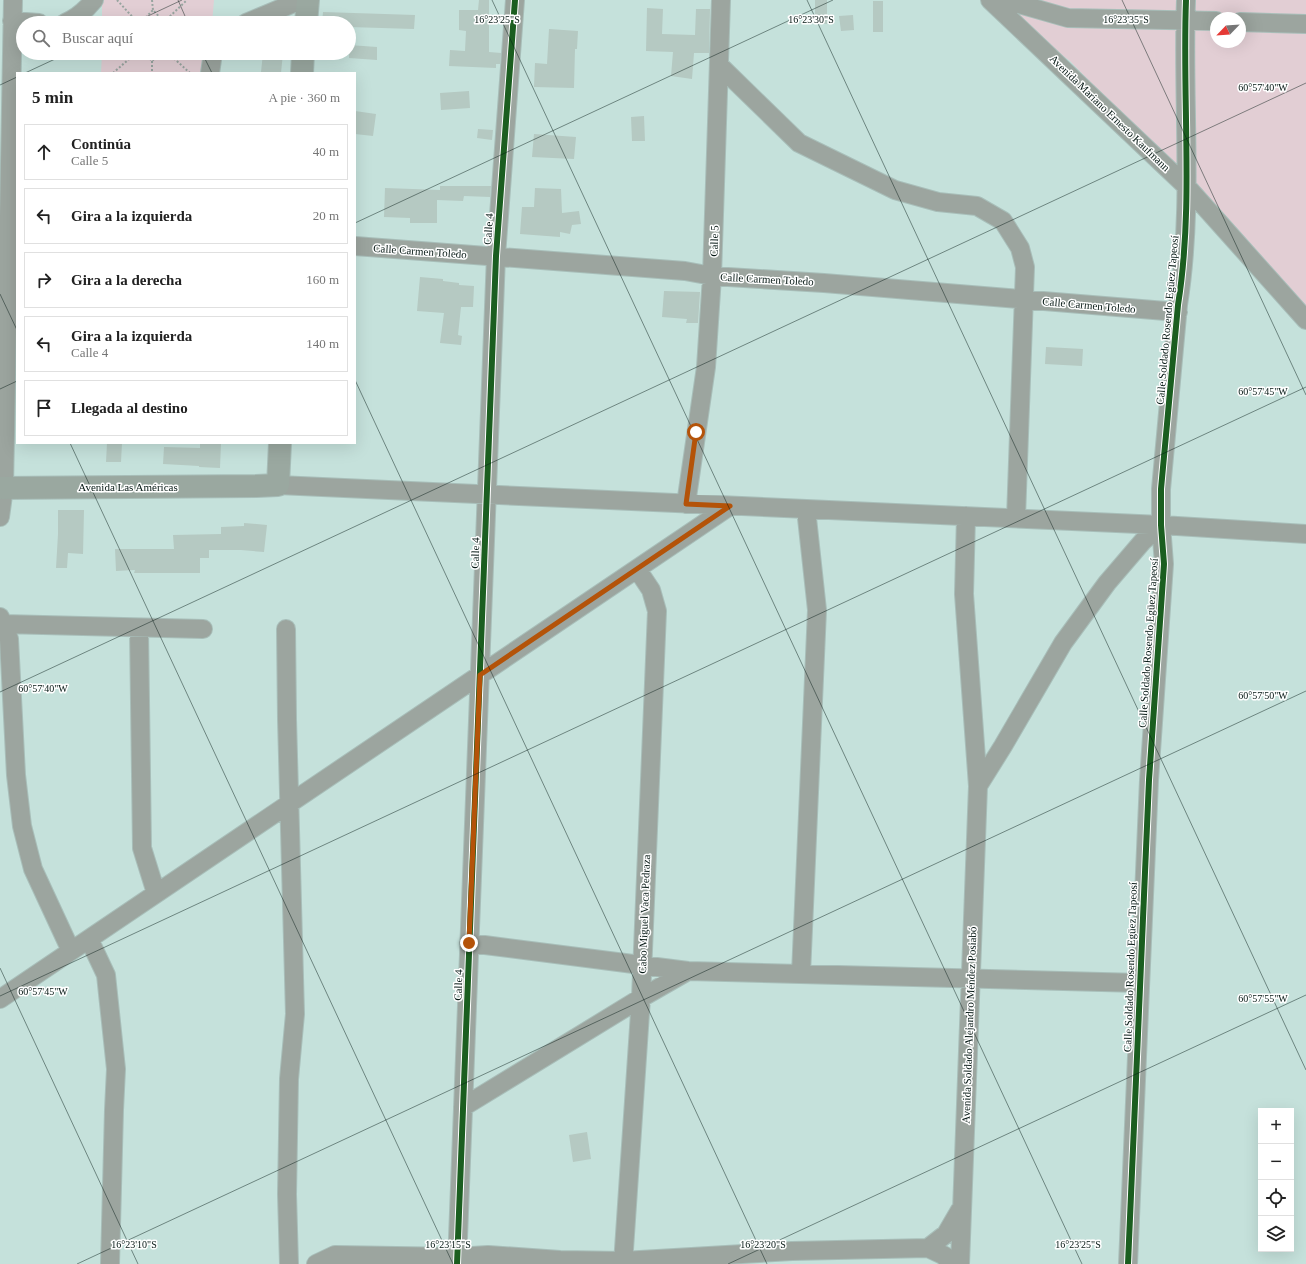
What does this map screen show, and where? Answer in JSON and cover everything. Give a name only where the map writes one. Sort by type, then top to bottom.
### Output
[{"type":"main road","points":[[307,16],[308,0]]},
{"type":"main road","points":[[302,72],[303,60]]},
{"type":"main road","points":[[278,485],[280,444]]},
{"type":"main road","name":"Avenida Las Américas","points":[[2,488],[278,485]]},
{"type":"street","points":[[0,517],[9,218],[13,0]]},
{"type":"street","points":[[78,16],[88,8],[94,0]]},
{"type":"street","points":[[263,16],[301,0]]},
{"type":"street","name":"Calle 4","points":[[457,1260],[496,256],[514,0]]},
{"type":"street","name":"Calle 5","points":[[686,504],[706,367],[712,276],[721,0]]},
{"type":"street","name":"Avenida Mariano Ernesto Kaufmann","points":[[990,0],[1187,187],[1306,320]]},
{"type":"street","points":[[1005,0],[1068,18],[1210,21]]},
{"type":"street","name":"Calle Soldado Rosendo Egüez Tapeosí","points":[[1128,1264],[1149,780],[1164,564],[1161,525],[1161,489],[1182,281],[1187,187],[1186,0]]},
{"type":"street","points":[[12,21],[16,21]]},
{"type":"street","points":[[1246,22],[1306,24]]},
{"type":"street","points":[[210,72],[212,60]]},
{"type":"street","points":[[720,66],[799,143],[895,190],[938,202],[977,206],[1002,221],[1020,248],[1025,267],[1016,518]]},
{"type":"street","name":"Calle Carmen Toledo","points":[[356,246],[685,271],[712,276],[824,283],[1178,312]]},
{"type":"street","points":[[278,485],[1016,518],[1306,534]]},
{"type":"street","points":[[0,999],[730,506]]},
{"type":"street","points":[[801,974],[817,610],[806,509]]},
{"type":"street","name":"Avenida Soldado Alejandro Méndez Posiabó","points":[[960,1264],[978,786],[964,594],[966,516]]},
{"type":"street","points":[[978,786],[1063,643],[1107,583],[1143,541],[1161,525]]},
{"type":"street","name":"Cabo Miguel Vaca Pedraza","points":[[623,1263],[641,998],[657,611],[651,590],[637,569]]},
{"type":"street","points":[[71,951],[33,869],[22,826],[16,775],[9,639],[1,621],[139,628],[203,629]]},
{"type":"street","points":[[139,628],[142,848],[156,893]]},
{"type":"street","points":[[286,629],[295,1014],[289,1078],[287,1194],[290,1264]]},
{"type":"street","points":[[89,939],[106,975],[116,1069],[110,1264]]},
{"type":"street","points":[[469,943],[688,971],[1140,983]]},
{"type":"street","points":[[463,1107],[641,998],[688,971]]},
{"type":"street","points":[[928,1248],[946,1234],[962,1208]]},
{"type":"street","points":[[316,1264],[335,1255],[457,1260],[488,1254],[623,1263],[791,1257],[928,1248],[945,1256],[949,1264]]},
{"type":"path","points":[[117,0],[132,16]]},
{"type":"path","points":[[152,0],[153,10],[159,16]]},
{"type":"path","points":[[172,16],[187,0]]},
{"type":"path","points":[[147,16],[153,10]]},
{"type":"path","points":[[114,72],[128,60]]},
{"type":"path","points":[[176,60],[189,72]]},
{"type":"path","points":[[152,61],[152,72]]},
{"type":"shaded area","points":[[102,0],[214,0],[213,16],[102,16]]},
{"type":"shaded area","points":[[983,0],[1306,0],[1306,313],[1192,188],[1070,61]]},
{"type":"shaded area","points":[[102,60],[210,60],[209,72],[101,72]]},
{"type":"building","points":[[479,0],[489,0],[489,52],[501,53],[500,64],[496,64],[496,68],[449,66],[450,50],[465,51],[466,31],[459,30],[459,10],[478,10]]},
{"type":"building","points":[[815,0],[827,0],[827,24],[815,23]]},
{"type":"building","points":[[873,1],[883,1],[883,32],[873,32]]},
{"type":"building","points":[[647,8],[663,9],[662,34],[695,35],[696,9],[710,9],[709,53],[694,53],[692,79],[671,76],[673,52],[646,51]]},
{"type":"building","points":[[323,12],[415,15],[414,29],[356,27],[356,16],[323,16]]},
{"type":"building","points":[[853,15],[854,30],[841,31],[839,16]]},
{"type":"building","points":[[549,29],[578,31],[577,49],[575,49],[574,88],[534,87],[535,63],[547,64]]},
{"type":"building","points":[[356,46],[377,47],[377,60],[356,58]]},
{"type":"building","points":[[262,60],[282,60],[281,72],[261,72]]},
{"type":"building","points":[[469,91],[470,108],[441,110],[440,93]]},
{"type":"building","points":[[356,111],[376,114],[373,136],[356,134]]},
{"type":"building","points":[[644,116],[645,141],[632,141],[631,117]]},
{"type":"building","points":[[478,129],[493,130],[492,140],[477,138]]},
{"type":"building","points":[[534,134],[576,137],[574,159],[532,157]]},
{"type":"building","points":[[440,186],[491,186],[490,197],[464,196],[463,201],[437,200],[437,223],[410,223],[410,218],[384,217],[385,188],[440,190]]},
{"type":"building","points":[[535,188],[561,189],[562,213],[579,211],[581,224],[572,225],[570,234],[560,232],[560,237],[520,234],[522,207],[534,207]]},
{"type":"building","points":[[420,277],[443,279],[443,281],[459,283],[459,285],[474,286],[473,307],[461,307],[458,335],[462,336],[461,345],[440,343],[444,313],[417,311]]},
{"type":"building","points":[[664,291],[700,292],[698,323],[686,323],[687,319],[662,317]]},
{"type":"building","points":[[1046,347],[1083,349],[1082,366],[1045,364]]},
{"type":"building","points":[[107,444],[122,444],[121,462],[106,462]]},
{"type":"building","points":[[200,444],[221,444],[220,468],[163,464],[164,447],[200,448]]},
{"type":"building","points":[[58,510],[84,510],[83,554],[68,553],[67,568],[56,568]]},
{"type":"building","points":[[244,523],[267,525],[264,552],[209,550],[209,558],[200,558],[200,573],[134,573],[135,570],[116,571],[115,549],[174,549],[173,535],[221,534],[221,527],[244,526]]},
{"type":"building","points":[[587,1132],[591,1159],[573,1162],[569,1135]]},
{"type":"cycle path","points":[[457,1264],[496,256],[515,0]]},
{"type":"cycle path","points":[[1128,1264],[1149,780],[1164,564],[1161,525],[1161,489],[1178,305],[1183,267],[1187,191],[1186,0]]},
{"type":"route","points":[[469,943],[480,675],[730,506],[686,504],[696,432]]}]
